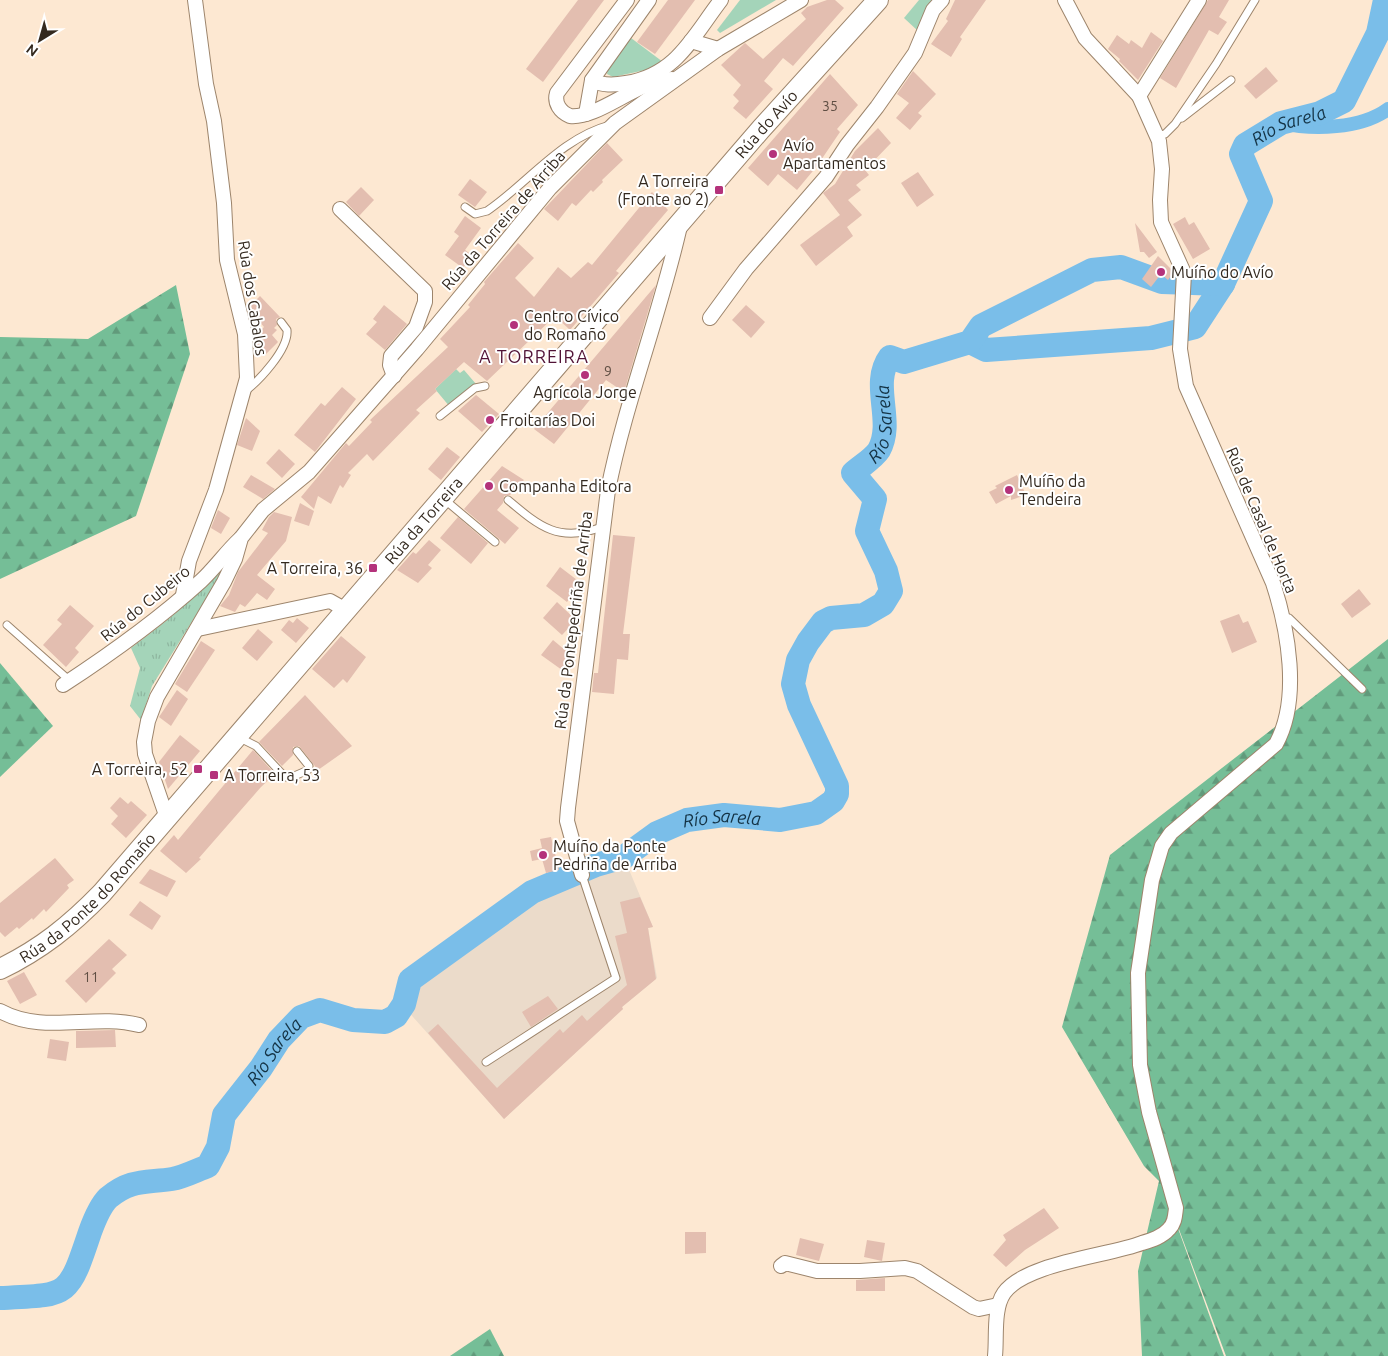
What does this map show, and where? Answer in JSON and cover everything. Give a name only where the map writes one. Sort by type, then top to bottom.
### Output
[{"type":"main road","name":"Rúa do Avío","points":[[853,26],[868,0]]},
{"type":"main road","name":"Rúa do Avío","points":[[680,222],[878,0]]},
{"type":"main road","name":"Rúa da Torreira","points":[[167,818],[680,222]]},
{"type":"main road","name":"Rúa da Ponte do Romaño","points":[[0,969],[38,949],[70,924],[102,893],[167,818]]},
{"type":"street","name":"Rúa dos Cabalos","points":[[183,595],[188,561],[216,490],[247,378],[245,334],[227,260],[224,203],[214,121],[206,84],[194,0]]},
{"type":"street","points":[[628,0],[557,92],[557,104],[565,114],[574,116],[586,114],[652,83],[680,76],[678,57]]},
{"type":"street","points":[[586,114],[592,80],[649,0]]},
{"type":"street","points":[[592,80],[604,84],[647,79],[663,71],[678,57],[721,0]]},
{"type":"street","name":"Rúa da Torreira de Arriba","points":[[167,818],[145,754],[146,732],[157,698],[198,629],[235,559],[241,538],[264,510],[309,472],[394,376],[550,188],[615,123],[718,49],[789,4],[801,0]]},
{"type":"street","points":[[710,318],[746,269],[826,177],[847,145],[882,101],[915,53],[933,10],[942,0]]},
{"type":"street","name":"Rúa de Casal de Horta","points":[[998,1305],[1004,1292],[1030,1274],[1057,1265],[1130,1248],[1159,1237],[1169,1229],[1175,1220],[1176,1208],[1148,1112],[1140,1065],[1138,973],[1152,880],[1166,839],[1276,744],[1283,731],[1288,713],[1289,666],[1287,637],[1273,583],[1186,386],[1180,349],[1184,273],[1161,222],[1162,169],[1157,136],[1139,96],[1085,38],[1064,0]]},
{"type":"street","points":[[1139,96],[1199,0]]},
{"type":"street","points":[[691,41],[718,49]]},
{"type":"street","name":"Rúa da Torreira de Arriba","points":[[340,209],[425,291],[425,302],[416,327],[391,356],[390,365],[394,376]]},
{"type":"street","name":"Rúa da Pontepedriña de Arriba","points":[[582,875],[573,850],[567,821],[602,527],[612,472],[663,297],[680,222]]},
{"type":"street","name":"Rúa do Cubeiro","points":[[66,683],[150,625],[202,579],[223,554],[241,538]]},
{"type":"street","points":[[198,629],[330,601],[346,610]]},
{"type":"street","points":[[0,1011],[22,1021],[57,1023],[112,1021],[139,1025]]},
{"type":"street","points":[[782,1266],[785,1263],[817,1270],[860,1271],[905,1268],[917,1271],[973,1307],[979,1309],[998,1305],[995,1356]]},
{"type":"lane","points":[[1157,136],[1165,134],[1174,124],[1216,64],[1255,0]]},
{"type":"lane","points":[[1174,124],[1231,80]]},
{"type":"lane","points":[[465,207],[475,214],[487,211],[553,157],[591,130],[615,123]]},
{"type":"lane","points":[[244,393],[262,376],[285,343],[287,330],[280,322]]},
{"type":"lane","points":[[440,416],[475,388],[485,386]]},
{"type":"lane","points":[[442,498],[495,542]]},
{"type":"lane","points":[[508,500],[536,523],[557,533],[577,534],[602,527]]},
{"type":"lane","points":[[1282,617],[1289,618],[1362,689]]},
{"type":"lane","points":[[8,625],[66,683]]},
{"type":"lane","points":[[237,737],[256,746],[285,777],[292,777],[308,770],[309,766],[297,751]]},
{"type":"lane","points":[[486,1062],[616,978],[582,875]]},
{"type":"shaded area","points":[[625,860],[653,927],[648,928],[657,978],[622,1007],[623,1009],[504,1119],[405,1008],[416,982],[529,900],[595,869]]},
{"type":"green space","points":[[740,0],[776,0],[720,33],[717,30]]},
{"type":"green space","points":[[919,0],[932,0],[918,31],[904,18]]},
{"type":"green space","points":[[631,38],[663,62],[655,68],[613,77],[607,74],[608,68]]},
{"type":"green space","points":[[176,285],[190,354],[136,516],[0,579],[0,337],[88,339]]},
{"type":"green space","points":[[456,369],[460,373],[464,370],[476,384],[450,407],[435,389]]},
{"type":"green space","points":[[225,564],[227,565],[152,686],[141,720],[130,706],[140,668],[131,648],[192,598]]},
{"type":"green space","points":[[1388,639],[1388,1356],[1226,1356],[1157,1170],[1224,1356],[1142,1356],[1138,1271],[1159,1181],[1144,1166],[1062,1027],[1110,855]]},
{"type":"green space","points":[[0,663],[53,726],[0,777]]},
{"type":"green space","points":[[490,1329],[504,1356],[450,1356]]},
{"type":"building","points":[[578,0],[604,0],[543,82],[526,69]]},
{"type":"building","points":[[668,0],[695,0],[655,54],[637,42]]},
{"type":"building","points":[[827,0],[835,0],[844,8],[793,66],[783,58],[764,81],[773,89],[746,119],[733,108],[739,101],[733,95],[741,85],[721,65],[745,43],[763,59],[806,19],[801,13],[807,7]]},
{"type":"building","points":[[955,0],[986,0],[960,37],[962,39],[951,57],[931,44],[948,21],[946,19]]},
{"type":"building","points":[[1208,0],[1229,0],[1219,17],[1227,22],[1218,35],[1209,30],[1176,88],[1160,78]]},
{"type":"building","points":[[1151,32],[1163,41],[1138,80],[1119,61],[1120,59],[1108,49],[1117,35],[1129,44],[1131,40],[1142,48]]},
{"type":"building","points":[[1266,67],[1278,81],[1256,99],[1244,86]]},
{"type":"building","points":[[913,71],[936,94],[918,113],[922,116],[910,130],[896,118],[909,103],[897,94]]},
{"type":"building","points":[[830,74],[858,105],[837,129],[840,132],[817,166],[797,190],[778,174],[768,186],[748,168]]},
{"type":"building","points":[[878,128],[891,143],[865,170],[869,175],[856,185],[861,190],[848,200],[862,215],[847,227],[853,236],[816,266],[800,245],[840,215],[823,193],[835,184],[855,151]]},
{"type":"building","points":[[607,143],[623,160],[602,180],[603,182],[593,192],[591,190],[576,206],[572,203],[558,221],[544,209]]},
{"type":"building","points":[[918,172],[934,195],[917,207],[901,183]]},
{"type":"building","points":[[470,179],[487,192],[475,207],[458,195]]},
{"type":"building","points":[[361,187],[374,200],[359,216],[346,202]]},
{"type":"building","points":[[652,192],[668,210],[616,271],[619,273],[570,330],[555,316],[487,381],[464,362],[435,389],[437,391],[416,410],[420,413],[373,461],[367,454],[348,473],[351,475],[343,488],[340,485],[331,504],[318,496],[314,509],[301,497],[346,443],[349,446],[372,422],[370,420],[448,347],[440,339],[470,307],[468,305],[485,284],[484,282],[518,243],[534,258],[515,278],[534,297],[558,267],[571,278],[588,262],[592,265]]},
{"type":"building","points":[[465,216],[481,228],[465,250],[472,255],[463,268],[445,255],[459,236],[454,232]]},
{"type":"building","points":[[1185,217],[1189,225],[1194,222],[1210,249],[1193,259],[1173,224]]},
{"type":"building","points":[[1135,223],[1157,252],[1149,258],[1144,252],[1140,252]]},
{"type":"building","name":"Muíño do Avío","points":[[1158,256],[1174,272],[1168,280],[1161,274],[1151,287],[1142,279]]},
{"type":"building","points":[[656,285],[624,392],[606,380],[554,444],[534,429]]},
{"type":"building","points":[[260,296],[280,317],[276,319],[277,325],[274,328],[277,330],[272,335],[278,342],[265,355],[254,344],[254,337],[264,327],[248,308]]},
{"type":"building","points":[[384,305],[407,324],[385,350],[366,334],[377,322],[373,319]]},
{"type":"building","points":[[746,305],[765,322],[751,338],[732,320]]},
{"type":"building","points":[[342,387],[356,399],[315,452],[294,435],[321,403],[325,406]]},
{"type":"building","points":[[476,395],[499,414],[482,432],[458,411]]},
{"type":"building","points":[[246,418],[260,431],[252,451],[237,445]]},
{"type":"building","points":[[447,447],[460,457],[441,480],[428,469]]},
{"type":"building","points":[[279,449],[295,464],[282,478],[266,463]]},
{"type":"building","points":[[502,466],[524,480],[510,495],[504,496],[503,503],[497,510],[519,528],[505,544],[464,509]]},
{"type":"building","points":[[251,475],[275,489],[263,499],[243,487]]},
{"type":"building","name":"Muíño da Tendeira","points":[[1017,475],[1026,495],[1011,500],[1011,496],[996,504],[989,492],[997,488],[995,486]]},
{"type":"building","points":[[300,503],[314,511],[309,526],[294,521]]},
{"type":"building","points":[[218,510],[230,518],[221,534],[211,528]]},
{"type":"building","points":[[274,512],[292,517],[286,541],[257,575],[275,589],[267,600],[257,593],[245,607],[240,604],[235,612],[220,606],[229,595],[238,572],[268,533],[262,530]]},
{"type":"building","points":[[458,517],[488,543],[471,564],[440,538]]},
{"type":"building","points":[[613,535],[635,537],[623,634],[630,634],[628,660],[617,659],[614,694],[592,692],[594,673],[598,673]]},
{"type":"building","points":[[429,540],[441,550],[428,565],[432,568],[418,583],[397,570],[413,552],[416,554]]},
{"type":"building","points":[[560,567],[581,583],[567,602],[546,586]]},
{"type":"building","points":[[1359,589],[1371,604],[1352,618],[1341,604]]},
{"type":"building","points":[[557,602],[576,620],[562,635],[543,618]]},
{"type":"building","points":[[70,605],[94,626],[75,648],[79,652],[66,667],[43,645],[62,624],[57,620]]},
{"type":"building","points":[[1239,614],[1243,623],[1248,621],[1257,642],[1232,653],[1220,621]]},
{"type":"building","points":[[297,618],[309,628],[296,643],[281,630],[289,620],[293,623]]},
{"type":"building","points":[[258,629],[273,642],[257,661],[242,648]]},
{"type":"building","points":[[341,636],[366,657],[347,683],[343,679],[334,688],[312,669]]},
{"type":"building","points":[[553,640],[571,655],[569,675],[541,655]]},
{"type":"building","points":[[201,641],[215,650],[187,692],[175,684]]},
{"type":"building","points":[[177,690],[188,699],[171,726],[159,717]]},
{"type":"building","points":[[305,695],[352,746],[318,770],[299,746],[293,747],[293,755],[282,766],[259,742]]},
{"type":"building","points":[[180,735],[200,751],[168,789],[159,762]]},
{"type":"building","points":[[253,750],[275,774],[261,787],[199,858],[201,859],[186,873],[160,851],[174,835],[178,840]]},
{"type":"building","points":[[120,797],[128,804],[131,801],[147,815],[126,838],[111,824],[118,816],[110,808]]},
{"type":"building","name":"Muíño da Ponte Pedriña de Arriba","points":[[551,837],[559,870],[546,873],[542,859],[532,861],[530,851],[542,848],[540,839]]},
{"type":"building","points":[[55,858],[74,880],[67,885],[69,888],[46,912],[44,909],[33,920],[32,918],[19,929],[17,927],[5,937],[0,932],[0,903]]},
{"type":"building","points":[[150,869],[176,881],[167,897],[139,883]]},
{"type":"building","points":[[640,897],[653,927],[648,928],[656,979],[622,1007],[623,1009],[504,1119],[428,1033],[438,1024],[497,1088],[560,1029],[563,1033],[582,1015],[587,1021],[627,985],[615,936],[627,933],[620,902]]},
{"type":"building","points":[[140,901],[161,916],[152,930],[129,915]]},
{"type":"building","points":[[109,939],[127,955],[112,969],[116,973],[86,1003],[65,981]]},
{"type":"building","points":[[24,972],[37,995],[20,1004],[7,981]]},
{"type":"building","points":[[548,996],[558,1009],[531,1027],[522,1012]]},
{"type":"building","points":[[115,1030],[116,1047],[76,1048],[76,1031]]},
{"type":"building","points":[[50,1039],[69,1042],[66,1061],[47,1058]]},
{"type":"building","points":[[1044,1208],[1059,1228],[1025,1250],[1006,1267],[993,1255],[1006,1240],[1003,1235]]},
{"type":"building","points":[[685,1232],[706,1232],[706,1253],[685,1254]]},
{"type":"building","points":[[800,1238],[824,1244],[819,1261],[796,1255]]},
{"type":"building","points":[[867,1240],[885,1243],[882,1261],[864,1257]]},
{"type":"building","points":[[885,1278],[885,1291],[856,1291],[856,1280]]},
{"type":"waterway","name":"Río Sarela","points":[[0,1298],[40,1296],[63,1289],[76,1270],[100,1209],[105,1201],[116,1192],[138,1183],[177,1178],[208,1166],[218,1147],[224,1115],[261,1068],[279,1040],[301,1017],[320,1010],[353,1020],[385,1022],[396,1016],[404,1004],[410,980],[532,892],[596,865],[624,857],[657,833],[687,820],[724,815],[780,820],[816,813],[833,801],[837,794],[837,786],[799,705],[793,684],[798,660],[808,642],[823,622],[831,618],[864,615],[883,604],[891,591],[886,571],[867,531],[875,499],[853,473],[877,453],[883,439],[885,427],[882,379],[884,368],[890,357],[904,362],[970,342],[981,326],[1092,270],[1121,267],[1162,282],[1223,284],[1261,201],[1241,154],[1245,145],[1281,123],[1320,113],[1344,101],[1378,33],[1385,0]]},
{"type":"waterway","points":[[1281,123],[1307,127],[1336,126],[1364,121],[1388,109]]},
{"type":"waterway","name":"Río Sarela","points":[[970,342],[986,350],[1151,338],[1195,327],[1223,284]]},
{"type":"place","name":"Avío Apartamentos","points":[[773,154]]},
{"type":"place","name":"A Torreira (Fronte ao 2)","points":[[719,190]]},
{"type":"place","name":"Muíño do Avío","points":[[1161,272]]},
{"type":"place","name":"Centro Cívico do Romaño","points":[[514,325]]},
{"type":"place","name":"Agrícola Jorge","points":[[585,375]]},
{"type":"place","name":"Froitarías Doi","points":[[490,420]]},
{"type":"place","name":"Companha Editora","points":[[489,486]]},
{"type":"place","name":"Muíño da Tendeira","points":[[1009,490]]},
{"type":"place","name":"A Torreira, 36","points":[[373,568]]},
{"type":"place","name":"A Torreira, 52","points":[[198,769]]},
{"type":"place","name":"A Torreira, 53","points":[[214,775]]},
{"type":"place","name":"Muíño da Ponte Pedriña de Arriba","points":[[543,855]]},
{"type":"district","name":"A TORREIRA","points":[[534,356]]}]
